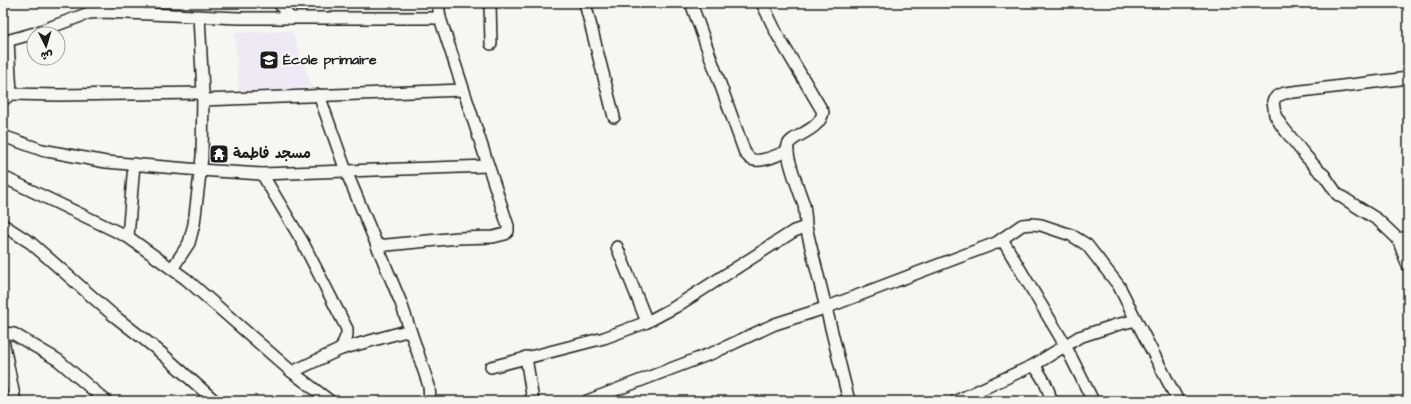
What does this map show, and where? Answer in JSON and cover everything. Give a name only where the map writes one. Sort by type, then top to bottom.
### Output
[{"type":"street","points":[[279,3],[290,18]]},
{"type":"street","points":[[377,246],[458,238],[493,237],[504,234],[508,231],[508,226],[440,18],[438,3]]},
{"type":"street","points":[[490,3],[491,44]]},
{"type":"street","points":[[585,3],[614,117]]},
{"type":"street","points":[[691,3],[745,152],[750,159],[764,160],[788,151]]},
{"type":"street","points":[[762,3],[778,36],[823,112],[822,118],[813,127],[788,144],[788,151],[796,183],[804,206],[806,227],[849,401]]},
{"type":"street","points":[[440,18],[239,18],[120,12],[89,13],[35,33],[5,41],[7,97],[58,95],[319,95],[463,90]]},
{"type":"street","points":[[172,269],[189,244],[194,224],[202,157],[203,96],[199,16]]},
{"type":"street","points":[[1408,78],[1285,93],[1277,96],[1273,101],[1275,115],[1280,125],[1324,175],[1337,194],[1403,238],[1408,266]]},
{"type":"street","points":[[319,95],[346,171],[410,330],[429,386],[430,401]]},
{"type":"street","points":[[3,136],[42,150],[106,162],[262,174],[488,166]]},
{"type":"street","points":[[128,237],[134,164]]},
{"type":"street","points":[[262,174],[302,241],[347,329],[347,334],[341,348]]},
{"type":"street","points":[[3,177],[128,237],[186,279],[292,372],[330,401]]},
{"type":"street","points":[[587,401],[715,352],[775,324],[825,308],[996,243],[1022,226],[1032,224],[1041,225],[1071,235],[1088,245],[1119,286],[1178,401]]},
{"type":"street","points":[[3,225],[31,243],[113,315],[160,351],[215,401]]},
{"type":"street","points":[[491,367],[604,338],[648,322],[675,307],[794,231],[806,227]]},
{"type":"street","points":[[1002,239],[1065,345],[1093,401]]},
{"type":"street","points":[[617,247],[648,322]]},
{"type":"street","points":[[956,401],[1034,365],[1079,337],[1136,320]]},
{"type":"street","points":[[292,372],[341,348],[410,330]]},
{"type":"street","points":[[3,332],[14,334],[58,360],[106,401]]},
{"type":"street","points":[[3,340],[15,401]]},
{"type":"street","points":[[526,357],[533,401]]},
{"type":"street","points":[[1034,365],[1046,382],[1051,401]]},
{"type":"shaded area","name":"École primaire","points":[[292,31],[312,87],[239,91],[235,33]]},
{"type":"place","name":"École primaire","points":[[269,60]]},
{"type":"place","name":"مسجد فاطمة","points":[[219,154]]}]
